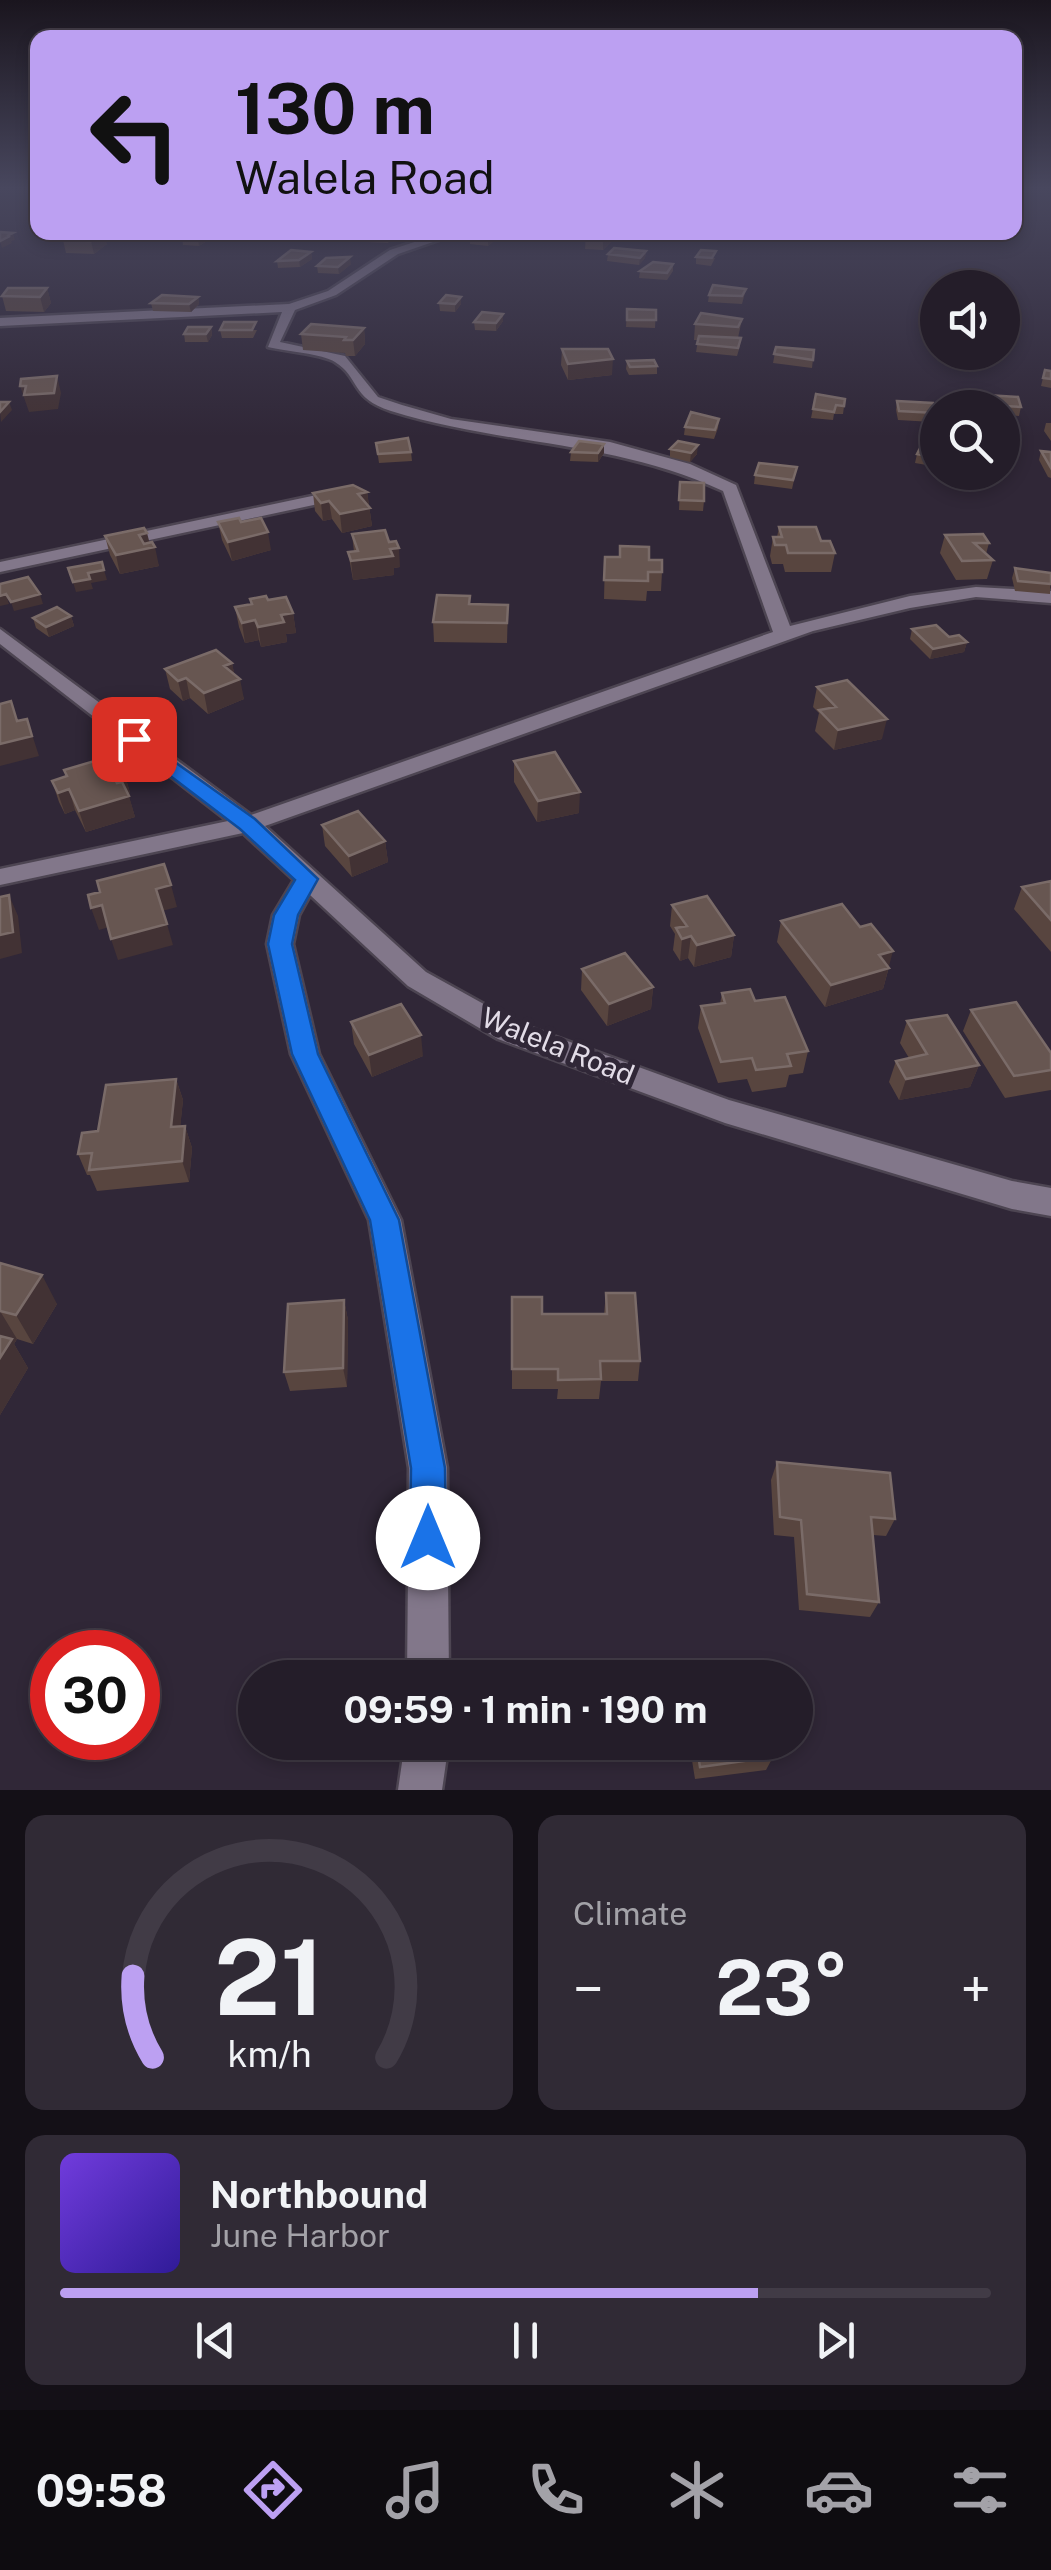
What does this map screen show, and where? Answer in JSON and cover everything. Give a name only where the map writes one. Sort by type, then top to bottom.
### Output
[{"type":"street","points":[[0,322],[290,308],[332,292],[367,270]]},
{"type":"street","points":[[290,308],[273,344],[340,359],[372,400],[450,423],[610,447],[684,467],[730,488],[784,635]]},
{"type":"street","points":[[0,568],[345,494]]},
{"type":"street","points":[[0,877],[248,824],[784,635],[910,602],[976,592],[1051,597]]},
{"type":"street","name":"Walela Road","points":[[2,642],[248,824],[417,979],[508,1031],[725,1111],[1012,1195],[1051,1202]]},
{"type":"street","points":[[307,879],[286,915],[280,944],[305,1054],[384,1220],[428,1468],[428,1660]]},
{"type":"street","points":[[420,1790],[425,1760]]},
{"type":"building","points":[[642,270],[669,270],[667,273]]},
{"type":"building","points":[[713,285],[746,289],[742,296],[709,295]]},
{"type":"building","points":[[8,288],[47,288],[40,297],[2,296]]},
{"type":"building","points":[[162,295],[198,297],[189,304],[151,303]]},
{"type":"building","points":[[446,295],[461,297],[455,304],[439,303]]},
{"type":"building","points":[[627,309],[656,310],[656,320],[627,320]]},
{"type":"building","points":[[482,312],[503,314],[496,323],[474,322]]},
{"type":"building","points":[[701,313],[742,319],[738,327],[695,324]]},
{"type":"building","points":[[224,322],[256,322],[252,330],[220,330]]},
{"type":"building","points":[[311,324],[364,328],[353,340],[301,334]]},
{"type":"building","points":[[188,327],[211,327],[206,334],[184,334]]},
{"type":"building","points":[[699,336],[741,338],[738,348],[697,344]]},
{"type":"building","points":[[776,347],[814,350],[813,360],[774,354]]},
{"type":"building","points":[[562,349],[608,349],[613,359],[568,364]]},
{"type":"building","points":[[654,360],[657,366],[630,367],[627,361]]},
{"type":"building","points":[[57,376],[54,393],[24,395],[26,386],[20,386],[21,379]]},
{"type":"building","points":[[816,394],[845,399],[844,406],[836,405],[834,412],[813,409]]},
{"type":"building","points":[[897,401],[920,402],[920,412],[899,411]]},
{"type":"building","points":[[691,412],[719,419],[715,430],[685,427]]},
{"type":"building","points":[[408,438],[411,452],[378,454],[376,443]]},
{"type":"building","points":[[579,441],[604,444],[598,453],[571,452]]},
{"type":"building","points":[[678,441],[698,445],[691,453],[670,449]]},
{"type":"building","points":[[1041,451],[1051,452],[1051,468]]},
{"type":"building","points":[[759,463],[797,467],[793,480],[755,475]]},
{"type":"building","points":[[680,482],[704,483],[704,501],[679,500]]},
{"type":"building","points":[[353,485],[367,492],[358,494],[370,508],[340,514],[329,501],[321,503],[313,493]]},
{"type":"building","points":[[239,518],[241,522],[261,518],[268,532],[228,542],[218,522]]},
{"type":"building","points":[[779,527],[816,527],[821,541],[830,541],[835,553],[788,553],[786,545],[775,545],[773,537],[782,537]]},
{"type":"building","points":[[144,528],[147,533],[139,535],[144,544],[152,542],[155,547],[116,555],[105,536]]},
{"type":"building","points":[[385,530],[389,542],[396,541],[399,548],[390,549],[393,556],[351,561],[348,552],[358,551],[352,534]]},
{"type":"building","points":[[983,534],[989,543],[974,543],[993,560],[962,561],[945,535]]},
{"type":"building","points":[[620,546],[649,547],[649,560],[662,560],[662,572],[648,572],[648,581],[604,580],[605,557],[620,557]]},
{"type":"building","points":[[102,562],[104,570],[88,573],[90,579],[73,582],[68,568]]},
{"type":"building","points":[[1015,568],[1051,573],[1051,584],[1018,581]]},
{"type":"building","points":[[28,577],[40,594],[11,602],[6,594],[0,596],[0,584]]},
{"type":"building","points":[[437,595],[470,596],[469,604],[508,605],[507,623],[433,622]]},
{"type":"building","points":[[266,596],[268,600],[286,597],[293,613],[281,615],[284,622],[258,627],[255,620],[242,623],[235,607]]},
{"type":"building","points":[[57,607],[71,616],[46,627],[33,618]]},
{"type":"building","points":[[936,625],[949,637],[959,635],[967,642],[933,649],[912,629]]},
{"type":"building","points":[[216,650],[232,663],[224,666],[240,679],[204,693],[186,678],[178,681],[165,669]]},
{"type":"building","points":[[847,680],[887,719],[838,730],[819,710],[836,707],[817,687]]},
{"type":"building","points":[[11,701],[17,721],[27,719],[32,736],[0,744],[0,704]]},
{"type":"building","points":[[555,752],[580,792],[538,801],[514,761]]},
{"type":"building","points":[[115,755],[124,772],[113,776],[117,783],[122,782],[129,796],[79,811],[69,789],[58,793],[52,781],[67,776],[64,770]]},
{"type":"building","points":[[358,811],[385,841],[349,856],[322,825]]},
{"type":"building","points":[[164,864],[171,885],[156,889],[167,924],[111,939],[102,905],[91,908],[88,895],[100,892],[97,881]]},
{"type":"building","points":[[1051,881],[1051,920],[1022,887]]},
{"type":"building","points":[[9,895],[13,932],[0,935],[0,897]]},
{"type":"building","points":[[707,896],[734,935],[697,945],[691,936],[682,939],[676,928],[687,926],[672,905]]},
{"type":"building","points":[[842,904],[860,927],[871,924],[893,951],[879,955],[889,968],[831,985],[781,921]]},
{"type":"building","points":[[625,953],[653,987],[609,1004],[582,969]]},
{"type":"building","points":[[750,989],[755,1001],[785,997],[808,1051],[787,1054],[791,1066],[756,1070],[752,1058],[721,1062],[701,1006],[725,1003],[722,993]]},
{"type":"building","points":[[1016,1002],[1051,1053],[1051,1070],[1014,1076],[971,1010]]},
{"type":"building","points":[[401,1004],[421,1035],[369,1055],[351,1022]]},
{"type":"building","points":[[947,1015],[979,1065],[906,1079],[896,1061],[927,1054],[907,1021]]},
{"type":"building","points":[[176,1079],[171,1127],[185,1126],[182,1161],[89,1170],[92,1153],[78,1154],[82,1133],[98,1131],[106,1085]]},
{"type":"building","points":[[0,1263],[42,1275],[16,1315],[0,1311]]},
{"type":"building","points":[[606,1293],[635,1293],[640,1361],[600,1361],[601,1379],[558,1380],[558,1369],[512,1369],[512,1297],[542,1297],[542,1314],[607,1314]]},
{"type":"building","points":[[344,1300],[343,1368],[284,1372],[288,1304]]},
{"type":"building","points":[[0,1336],[12,1339],[0,1358]]},
{"type":"building","points":[[777,1462],[890,1473],[895,1519],[871,1517],[879,1602],[807,1594],[801,1520],[780,1517]]},
{"type":"building","points":[[699,1760],[751,1760],[700,1767]]},
{"type":"route","points":[[134,739],[248,824],[307,879],[286,915],[280,944],[305,1054],[384,1220],[428,1468],[428,1538]]}]
